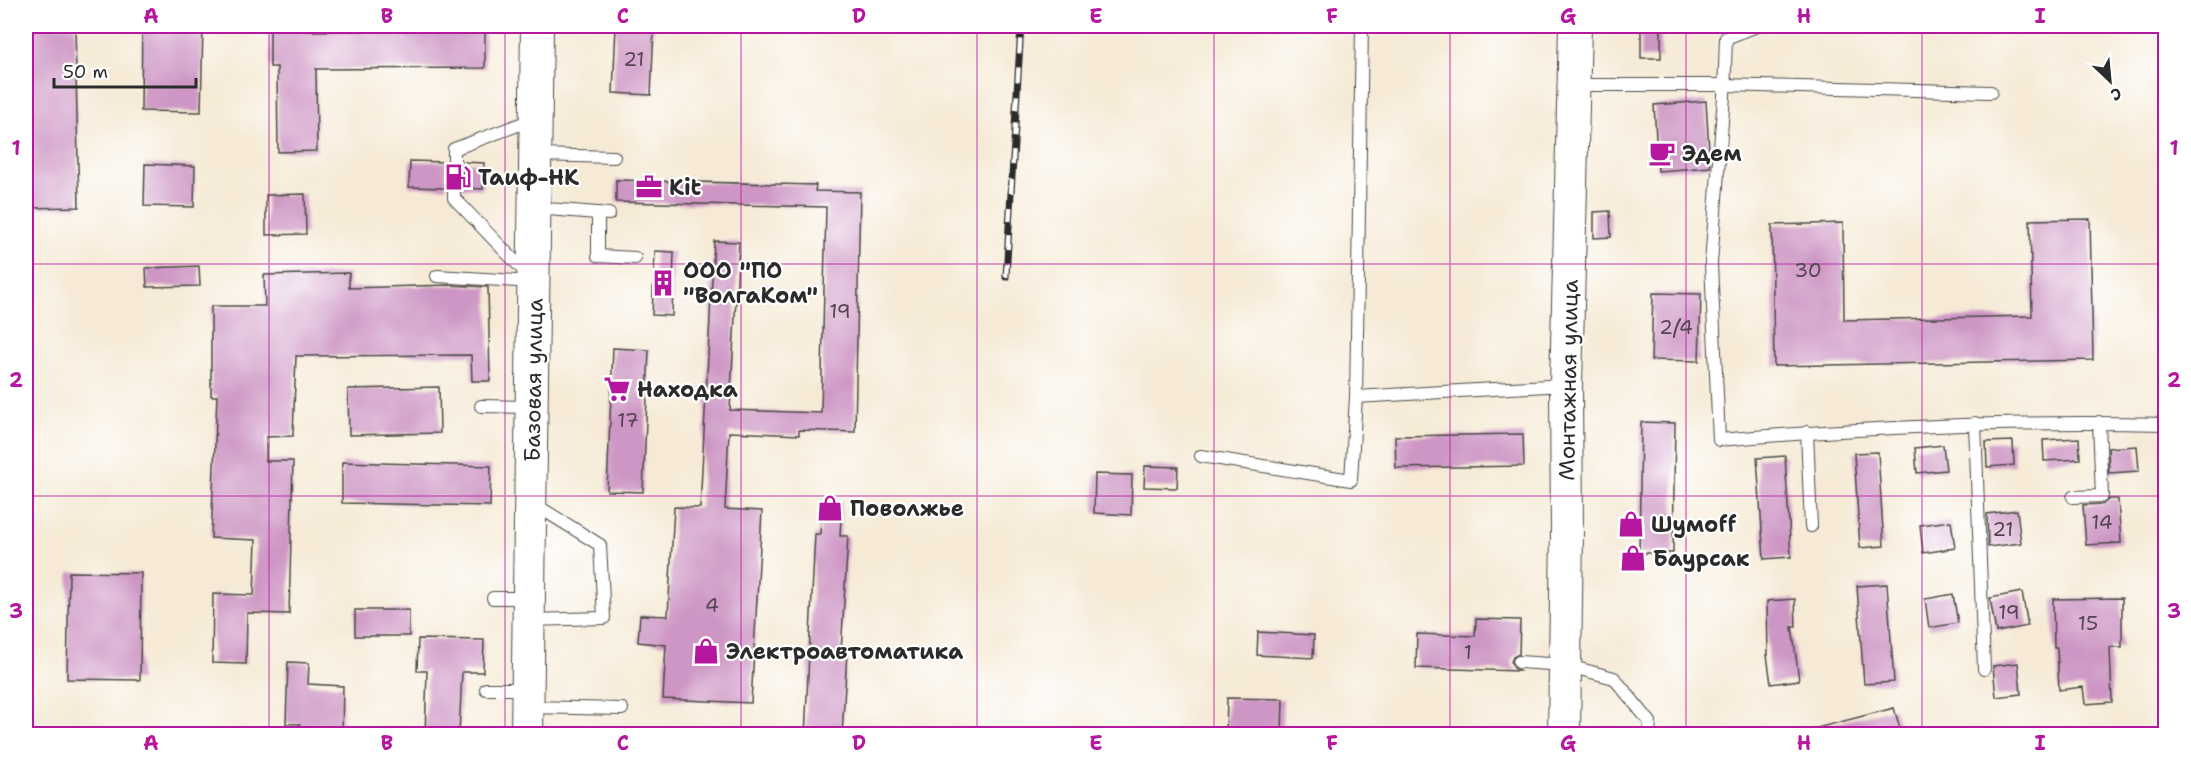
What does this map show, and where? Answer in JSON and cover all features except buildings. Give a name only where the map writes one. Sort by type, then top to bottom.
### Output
[{"type":"street","name":"Базовая улица","points":[[528,710],[537,26]]},
{"type":"street","name":"Монтажная улица","points":[[1564,735],[1567,532],[1566,385],[1575,26]]},
{"type":"lane","points":[[1201,456],[1351,480],[1356,398],[1362,26]]},
{"type":"lane","points":[[1754,26],[1726,38],[1711,263],[1719,440],[1807,432],[1975,423],[2166,424]]},
{"type":"lane","points":[[1574,84],[1724,85],[1991,92]]},
{"type":"lane","points":[[535,282],[454,198],[454,149],[536,119]]},
{"type":"lane","points":[[535,155],[614,157]]},
{"type":"lane","points":[[535,208],[604,213],[598,256],[635,258]]},
{"type":"lane","points":[[437,276],[535,282]]},
{"type":"lane","points":[[1356,398],[1566,385]]},
{"type":"lane","points":[[480,406],[532,408]]},
{"type":"lane","points":[[2073,497],[2102,496],[2098,422]]},
{"type":"lane","points":[[1975,423],[1984,669]]},
{"type":"lane","points":[[1807,432],[1811,526]]},
{"type":"lane","points":[[493,598],[529,610],[604,618],[600,545],[531,502]]},
{"type":"lane","points":[[1519,662],[1565,665],[1614,678],[1650,722],[1649,735]]},
{"type":"lane","points":[[486,689],[528,710],[621,709]]},
{"type":"railway","points":[[1006,277],[1021,26]]},
{"type":"place","name":"Эдем","points":[[1662,153]]},
{"type":"place","name":"Таиф-НК","points":[[458,177]]},
{"type":"place","name":"Kit","points":[[649,187]]},
{"type":"place","name":"ООО \"ПО \"ВолгаКом\"","points":[[663,283]]},
{"type":"place","name":"Находка","points":[[617,389]]},
{"type":"place","name":"Поволжье","points":[[830,508]]},
{"type":"place","name":"Шумоff","points":[[1631,524]]},
{"type":"place","name":"Баурсак","points":[[1633,558]]},
{"type":"place","name":"Электроавтоматика","points":[[706,651]]}]
